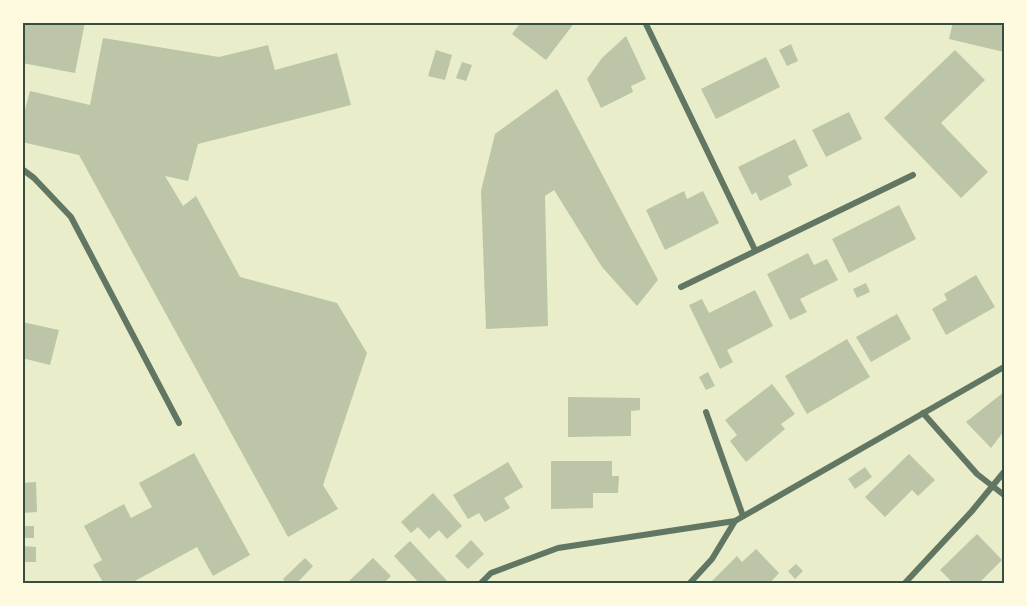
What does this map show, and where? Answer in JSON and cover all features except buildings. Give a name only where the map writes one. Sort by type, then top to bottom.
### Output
[{"type":"street","points":[[645,22],[755,250]]},
{"type":"street","points":[[22,169],[34,178],[71,217],[179,423]]},
{"type":"street","points":[[681,287],[913,175]]},
{"type":"street","points":[[480,584],[491,573],[558,548],[735,521],[1005,367]]},
{"type":"street","points":[[706,412],[743,516]]},
{"type":"street","points":[[923,413],[977,474],[1005,495]]},
{"type":"street","points":[[904,584],[1005,472]]},
{"type":"street","points":[[689,584],[712,559],[735,521]]}]
